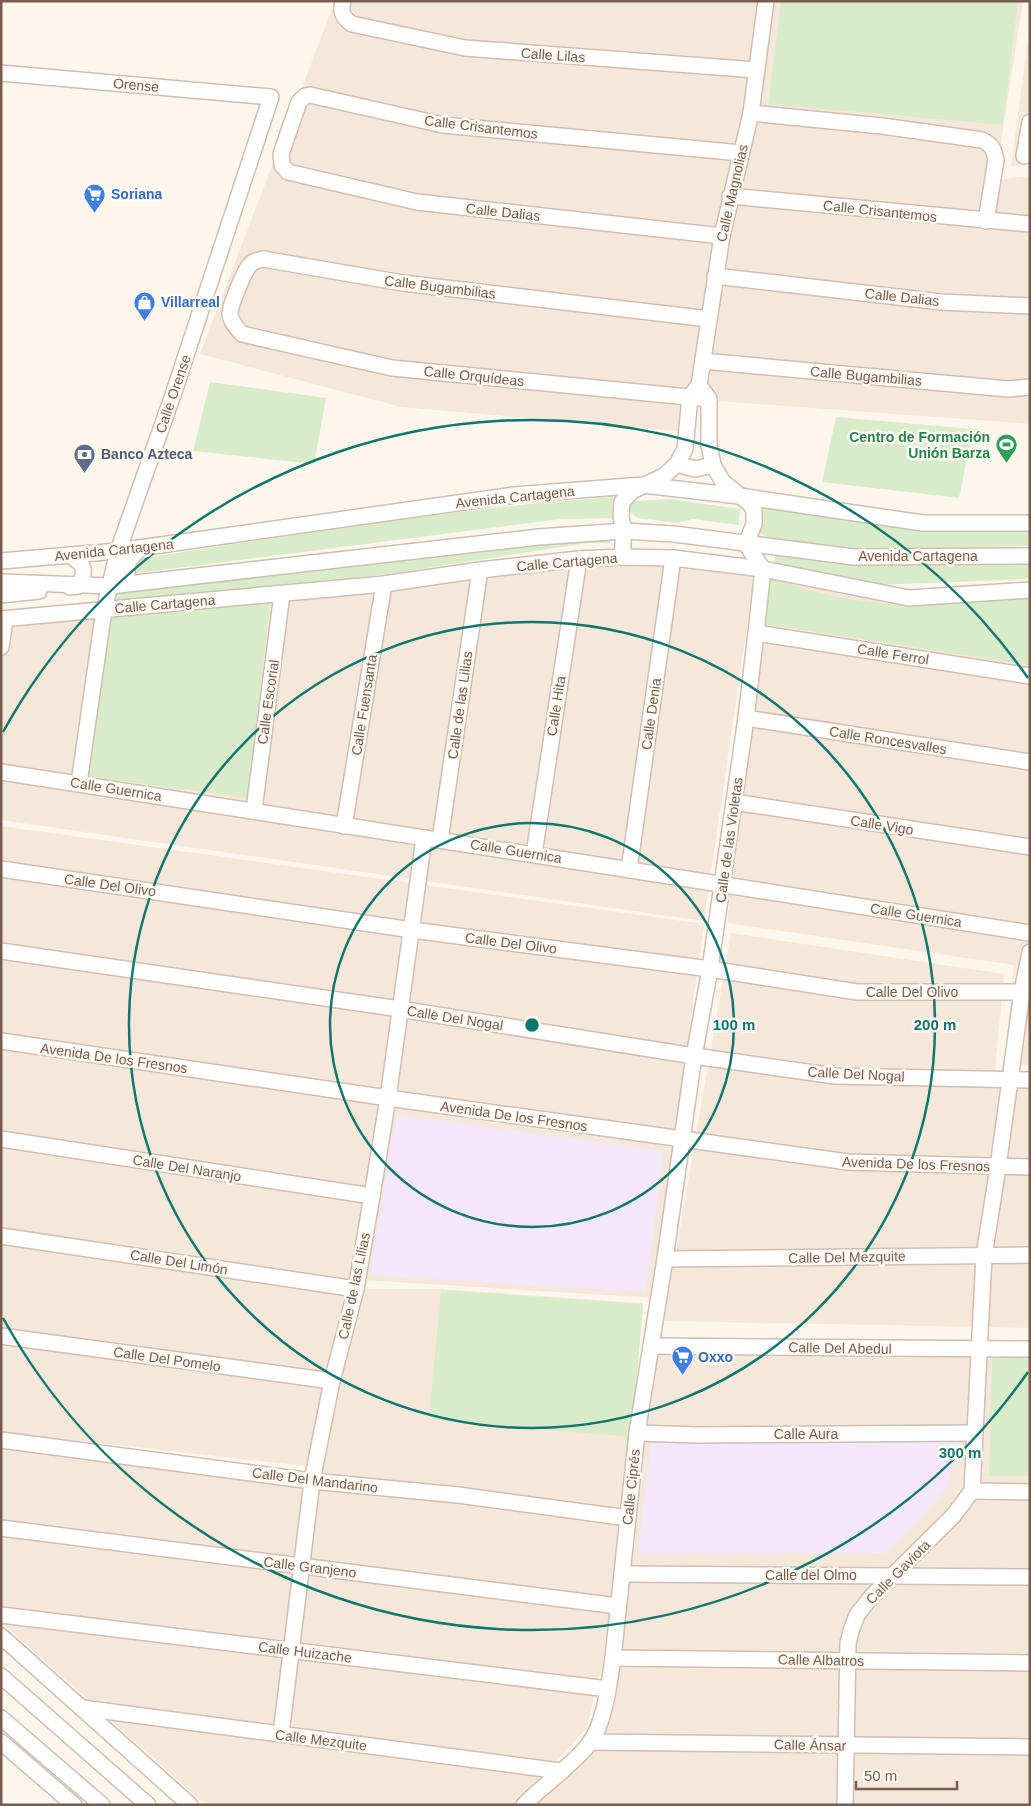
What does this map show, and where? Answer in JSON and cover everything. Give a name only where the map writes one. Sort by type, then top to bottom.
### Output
[{"type":"street","name":"Calle Lilas","points":[[343,1],[342,11],[345,19],[352,24],[465,48],[757,70]]},
{"type":"street","name":"Calle Magnolias","points":[[690,397],[699,385],[714,276],[730,196],[752,113],[766,1]]},
{"type":"street","name":"Orense","points":[[1,73],[271,97]]},
{"type":"street","name":"Calle Crisantemos","points":[[288,172],[282,165],[281,154],[299,102],[305,96],[443,125],[741,153]]},
{"type":"street","name":"Calle Orense","points":[[79,783],[104,610],[118,551],[174,392],[271,97]]},
{"type":"street","points":[[752,113],[882,126],[982,140],[990,144],[994,150],[996,160],[986,221]]},
{"type":"street","points":[[1024,156],[1029,128]]},
{"type":"street","name":"Calle Dalias","points":[[288,172],[417,202],[722,236]]},
{"type":"street","name":"Calle Crisantemos","points":[[730,196],[1030,224]]},
{"type":"street","name":"Calle Bugambilias","points":[[242,334],[234,325],[230,314],[232,302],[250,265],[257,260],[263,259],[403,283],[709,318]]},
{"type":"street","name":"Calle Dalias","points":[[714,276],[941,302],[1030,306]]},
{"type":"street","name":"Calle Orquídeas","points":[[242,334],[392,368],[709,399]]},
{"type":"street","name":"Calle Bugambilias","points":[[703,360],[1008,390],[1030,387]]},
{"type":"street","points":[[699,385],[709,399],[709,445],[713,465],[723,482],[750,504],[754,510],[754,524],[746,544],[763,569]]},
{"type":"street","points":[[622,557],[624,531],[621,517],[622,502],[632,491],[664,476],[678,464],[685,449],[690,397]]},
{"type":"street","points":[[678,464],[695,469],[713,465]]},
{"type":"street","name":"Avenida Cartagena","points":[[1,561],[118,551],[514,495],[643,485],[739,496],[923,523],[1030,523]]},
{"type":"street","name":"Avenida Cartagena","points":[[1,582],[110,586],[540,537],[624,531],[674,534],[854,557],[1030,556]]},
{"type":"street","points":[[127,584],[126,566],[140,548]]},
{"type":"street","points":[[1,551],[36,558]]},
{"type":"street","points":[[1,596],[78,586],[84,577],[82,565],[69,555]]},
{"type":"street","name":"Calle Cartagena","points":[[104,610],[384,584],[480,570],[579,559],[622,557],[673,558],[763,569],[909,598],[1030,590]]},
{"type":"street","name":"Calle Denia","points":[[628,870],[673,558]]},
{"type":"street","name":"Calle Hita","points":[[534,854],[579,559]]},
{"type":"street","name":"Calle de las Violetas","points":[[682,1140],[694,1056],[710,969],[746,718],[763,569]]},
{"type":"street","name":"Calle de las Lilias","points":[[440,840],[480,570]]},
{"type":"street","name":"Calle Fuensanta","points":[[344,826],[384,584]]},
{"type":"street","name":"Calle Escorial","points":[[254,810],[282,594]]},
{"type":"street","points":[[1,647],[3,619],[104,610]]},
{"type":"street","name":"Calle Ferrol","points":[[756,633],[1030,676]]},
{"type":"street","name":"Calle Roncesvalles","points":[[746,718],[1030,762]]},
{"type":"street","name":"Calle Guernica","points":[[1,772],[254,810],[344,826],[534,854],[1030,933]]},
{"type":"street","name":"Calle Vigo","points":[[734,802],[1030,848]]},
{"type":"street","name":"Calle de las Lilias","points":[[281,1734],[300,1565],[312,1481],[332,1381],[356,1289],[388,1098],[424,838]]},
{"type":"street","name":"Calle Del Olivo","points":[[1,869],[412,930],[710,969],[857,992],[1022,992]]},
{"type":"street","name":"Calle Del Nogal","points":[[1,951],[400,1009],[694,1056],[836,1076],[1030,1080]]},
{"type":"street","points":[[1030,952],[1022,992],[984,1256],[972,1491],[1030,1492]]},
{"type":"street","name":"Avenida De los Fresnos","points":[[1,1041],[388,1098],[848,1162],[1030,1167]]},
{"type":"street","name":"Calle Del Naranjo","points":[[1,1139],[372,1196]]},
{"type":"street","name":"Calle Ciprés","points":[[524,1805],[590,1742],[598,1727],[608,1690],[637,1433],[682,1140]]},
{"type":"street","name":"Calle Del Limón","points":[[1,1236],[356,1289]]},
{"type":"street","name":"Calle Del Mezquite","points":[[665,1259],[1030,1255]]},
{"type":"street","name":"Calle Del Pomelo","points":[[1,1336],[332,1381]]},
{"type":"street","name":"Calle Del Abedul","points":[[651,1346],[1030,1349]]},
{"type":"street","name":"Calle Aura","points":[[637,1433],[975,1434]]},
{"type":"street","name":"Calle Del Mandarino","points":[[1,1440],[312,1481],[458,1495],[628,1518]]},
{"type":"street","name":"Calle Gaviota","points":[[845,1805],[847,1660],[851,1631],[857,1615],[871,1597],[953,1516],[972,1491]]},
{"type":"street","name":"Calle Granjeno","points":[[1,1528],[618,1606]]},
{"type":"street","name":"Calle del Olmo","points":[[622,1574],[1030,1577]]},
{"type":"street","name":"Calle Huizache","points":[[1,1615],[608,1690]]},
{"type":"street","points":[[1,1636],[190,1805]]},
{"type":"street","name":"Calle Albatros","points":[[613,1658],[1030,1663]]},
{"type":"street","points":[[1,1676],[148,1805]]},
{"type":"street","name":"Calle Mezquite","points":[[82,1708],[560,1771]]},
{"type":"street","points":[[1,1718],[102,1805]]},
{"type":"street","points":[[1,1742],[74,1805]]},
{"type":"street","name":"Calle Ánsar","points":[[590,1742],[1030,1747]]},
{"type":"shaded area","points":[[335,1],[1023,1],[995,180],[1030,176],[1030,424],[690,399],[679,431],[401,407],[200,354]]},
{"type":"shaded area","points":[[1030,25],[1030,164],[1011,166]]},
{"type":"shaded area","points":[[665,566],[754,577],[704,921],[1,820],[1,627],[567,567]]},
{"type":"shaded area","points":[[769,576],[923,602],[1030,596],[1030,1065],[1005,1065],[1014,965],[727,923]]},
{"type":"shaded area","points":[[1,826],[704,924],[652,1298],[348,1279],[306,1466],[1,1432]]},
{"type":"shaded area","points":[[731,933],[1004,974],[995,1072],[1030,1074],[1030,1328],[664,1321]]},
{"type":"shaded area","points":[[397,1115],[663,1151],[646,1292],[369,1275]]},
{"type":"shaded area","points":[[357,1289],[440,1289],[643,1303],[611,1642],[598,1680],[587,1728],[516,1805],[206,1805],[1,1622],[1,1439],[311,1475]]},
{"type":"shaded area","points":[[655,1340],[1030,1343],[1030,1805],[531,1805],[595,1734]]},
{"type":"shaded area","points":[[652,1436],[961,1442],[945,1491],[886,1553],[638,1554]]},
{"type":"green space","points":[[781,1],[1018,1],[1003,125],[768,104]]},
{"type":"green space","points":[[210,382],[326,398],[314,464],[193,451]]},
{"type":"green space","points":[[836,417],[973,429],[959,498],[822,482]]},
{"type":"green space","points":[[613,497],[612,509],[615,518],[562,519],[137,573],[131,567],[138,559],[316,532],[434,515]]},
{"type":"green space","points":[[671,499],[740,509],[739,525],[693,519],[677,523],[638,518],[629,511],[632,501]]},
{"type":"green space","points":[[771,507],[1030,530],[1030,546],[860,550],[766,537],[756,530],[762,511]]},
{"type":"green space","points":[[614,534],[610,543],[587,543],[389,574],[114,603],[115,593],[217,577]]},
{"type":"green space","points":[[776,551],[1030,561],[1030,579],[875,585],[774,564]]},
{"type":"green space","points":[[769,576],[800,588],[838,597],[904,607],[923,602],[1030,596],[1030,665],[764,624]]},
{"type":"green space","points":[[270,599],[249,798],[85,776],[106,613]]},
{"type":"green space","points":[[441,1290],[643,1304],[632,1437],[429,1419]]},
{"type":"green space","points":[[992,1358],[1030,1358],[1030,1476],[989,1476]]},
{"type":"place","name":"Soriana","points":[[95,213]]},
{"type":"place","name":"Villarreal","points":[[145,321]]},
{"type":"place","name":"Centro de Formación Unión Barza","points":[[1006,464]]},
{"type":"place","name":"Banco Azteca","points":[[85,473]]},
{"type":"place","name":"Oxxo","points":[[682,1376]]}]
